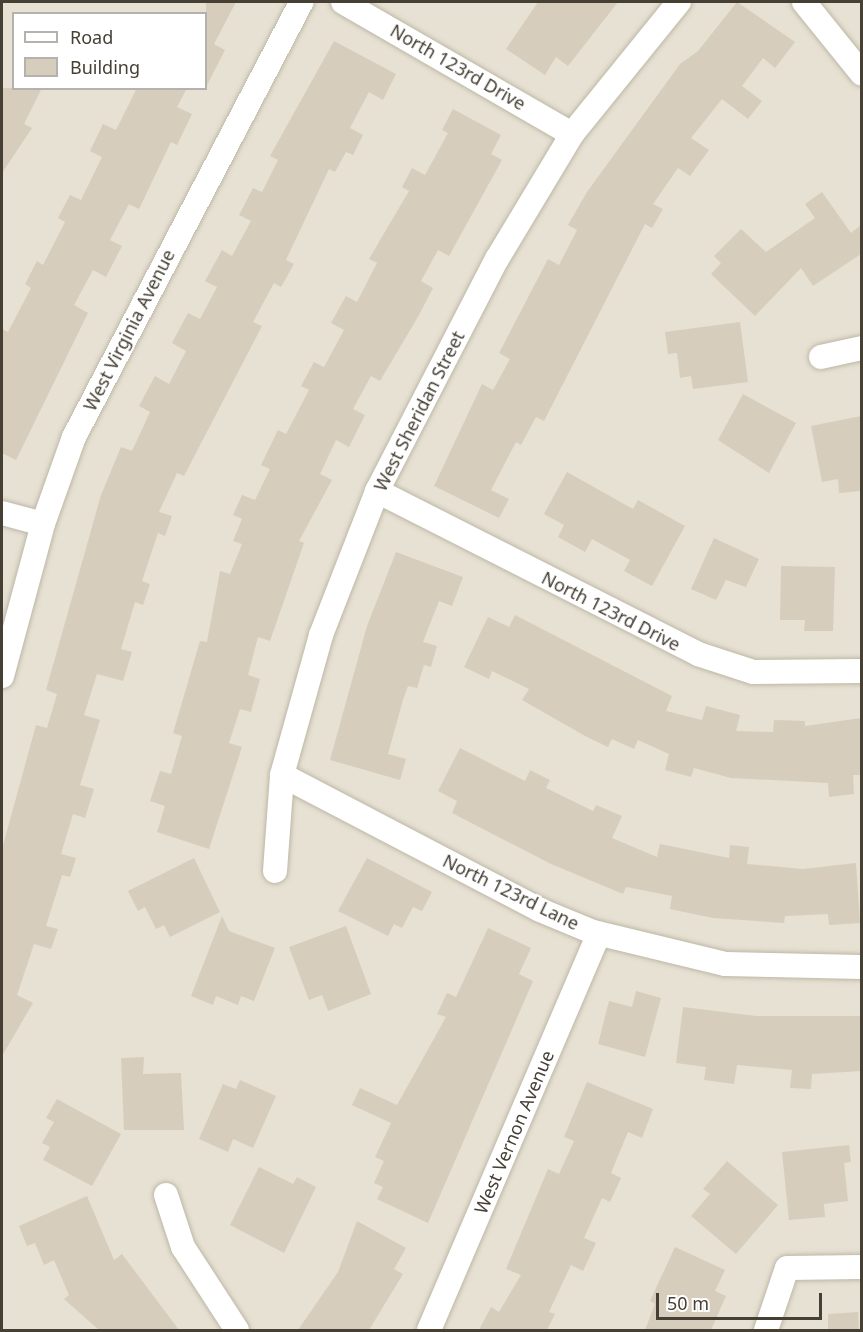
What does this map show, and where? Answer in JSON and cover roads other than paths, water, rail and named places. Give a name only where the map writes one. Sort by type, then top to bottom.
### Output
[{"type":"street","name":"West Virginia Avenue","points":[[2,676],[43,524],[90,405],[301,2]]},
{"type":"street","name":"North 123rd Drive","points":[[343,2],[572,134]]},
{"type":"street","name":"West Sheridan Street","points":[[275,871],[282,775],[321,635],[377,491],[497,259],[572,134],[679,2]]},
{"type":"street","points":[[804,2],[861,74]]},
{"type":"street","points":[[821,357],[861,348]]},
{"type":"street","name":"North 123rd Drive","points":[[377,491],[698,654],[753,672],[861,671]]},
{"type":"street","points":[[2,513],[43,524]]},
{"type":"street","name":"North 123rd Lane","points":[[282,775],[540,910],[599,934],[725,964],[861,967]]},
{"type":"street","name":"West Vernon Avenue","points":[[429,1330],[599,934]]},
{"type":"street","points":[[166,1195],[183,1247],[237,1330]]},
{"type":"street","points":[[766,1330],[787,1268],[861,1267]]}]
